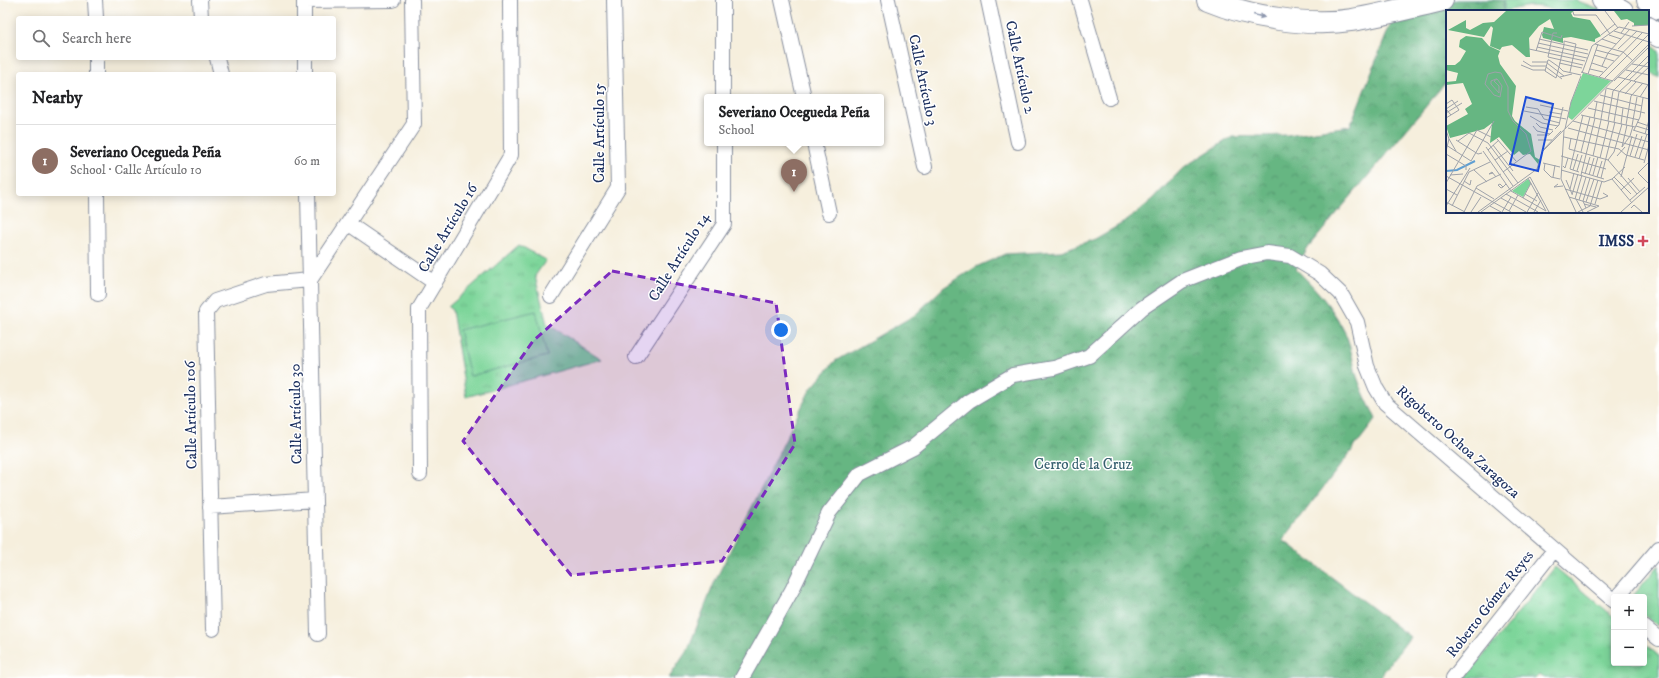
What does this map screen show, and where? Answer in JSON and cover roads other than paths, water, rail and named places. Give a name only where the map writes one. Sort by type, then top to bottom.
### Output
[{"type":"main road","points":[[1208,0],[1224,7],[1267,18],[1320,21],[1352,20],[1442,0]]},
{"type":"main road","points":[[1603,0],[1620,10]]},
{"type":"main road","points":[[1648,0],[1659,8]]},
{"type":"main road","points":[[1649,29],[1659,36]]},
{"type":"street","points":[[95,0],[96,16]]},
{"type":"street","points":[[200,0],[201,16]]},
{"type":"street","points":[[304,16],[304,0],[393,0]]},
{"type":"street","points":[[310,280],[349,224],[414,124],[412,0]]},
{"type":"street","name":"Calle Artículo 16","points":[[420,474],[419,309],[512,155],[510,0]]},
{"type":"street","name":"Calle Artículo 15","points":[[551,296],[618,188],[614,0]]},
{"type":"street","points":[[723,0],[723,94]]},
{"type":"street","points":[[782,0],[803,94]]},
{"type":"street","name":"Calle Artículo 3","points":[[888,0],[925,167]]},
{"type":"street","name":"Calle Artículo 2","points":[[988,0],[1018,142]]},
{"type":"street","points":[[1080,0],[1109,98]]},
{"type":"street","points":[[96,60],[96,72]]},
{"type":"street","points":[[218,60],[220,72]]},
{"type":"street","points":[[305,60],[305,72]]},
{"type":"street","name":"Calle Artículo 14","points":[[636,358],[724,224],[724,146]]},
{"type":"street","points":[[815,146],[829,213]]},
{"type":"street","points":[[97,196],[98,294]]},
{"type":"street","name":"Calle Artículo 30","points":[[308,196],[318,634]]},
{"type":"street","points":[[349,224],[435,283]]},
{"type":"street","name":"Rigoberto Ochoa Zaragoza","points":[[742,678],[792,590],[829,513],[860,474],[913,447],[969,401],[1013,375],[1054,368],[1089,356],[1142,308],[1182,281],[1241,258],[1267,253],[1290,256],[1320,274],[1341,294],[1357,322],[1367,366],[1376,388],[1385,403],[1611,598]]},
{"type":"street","name":"Calle Artículo 106","points":[[213,629],[206,312],[215,301],[266,284],[310,280]]},
{"type":"street","points":[[210,507],[315,500]]},
{"type":"street","points":[[1619,594],[1659,548]]},
{"type":"street","name":"Roberto Gómez Reyes","points":[[1453,678],[1554,550]]},
{"type":"street","points":[[1647,629],[1659,639]]},
{"type":"place","name":"Severiano Ocegueda Peña","points":[[794,192]]},
{"type":"place","name":"IMSS","points":[[1643,241]]},
{"type":"park label","name":"Cerro de la Cruz","points":[[1083,464]]}]
